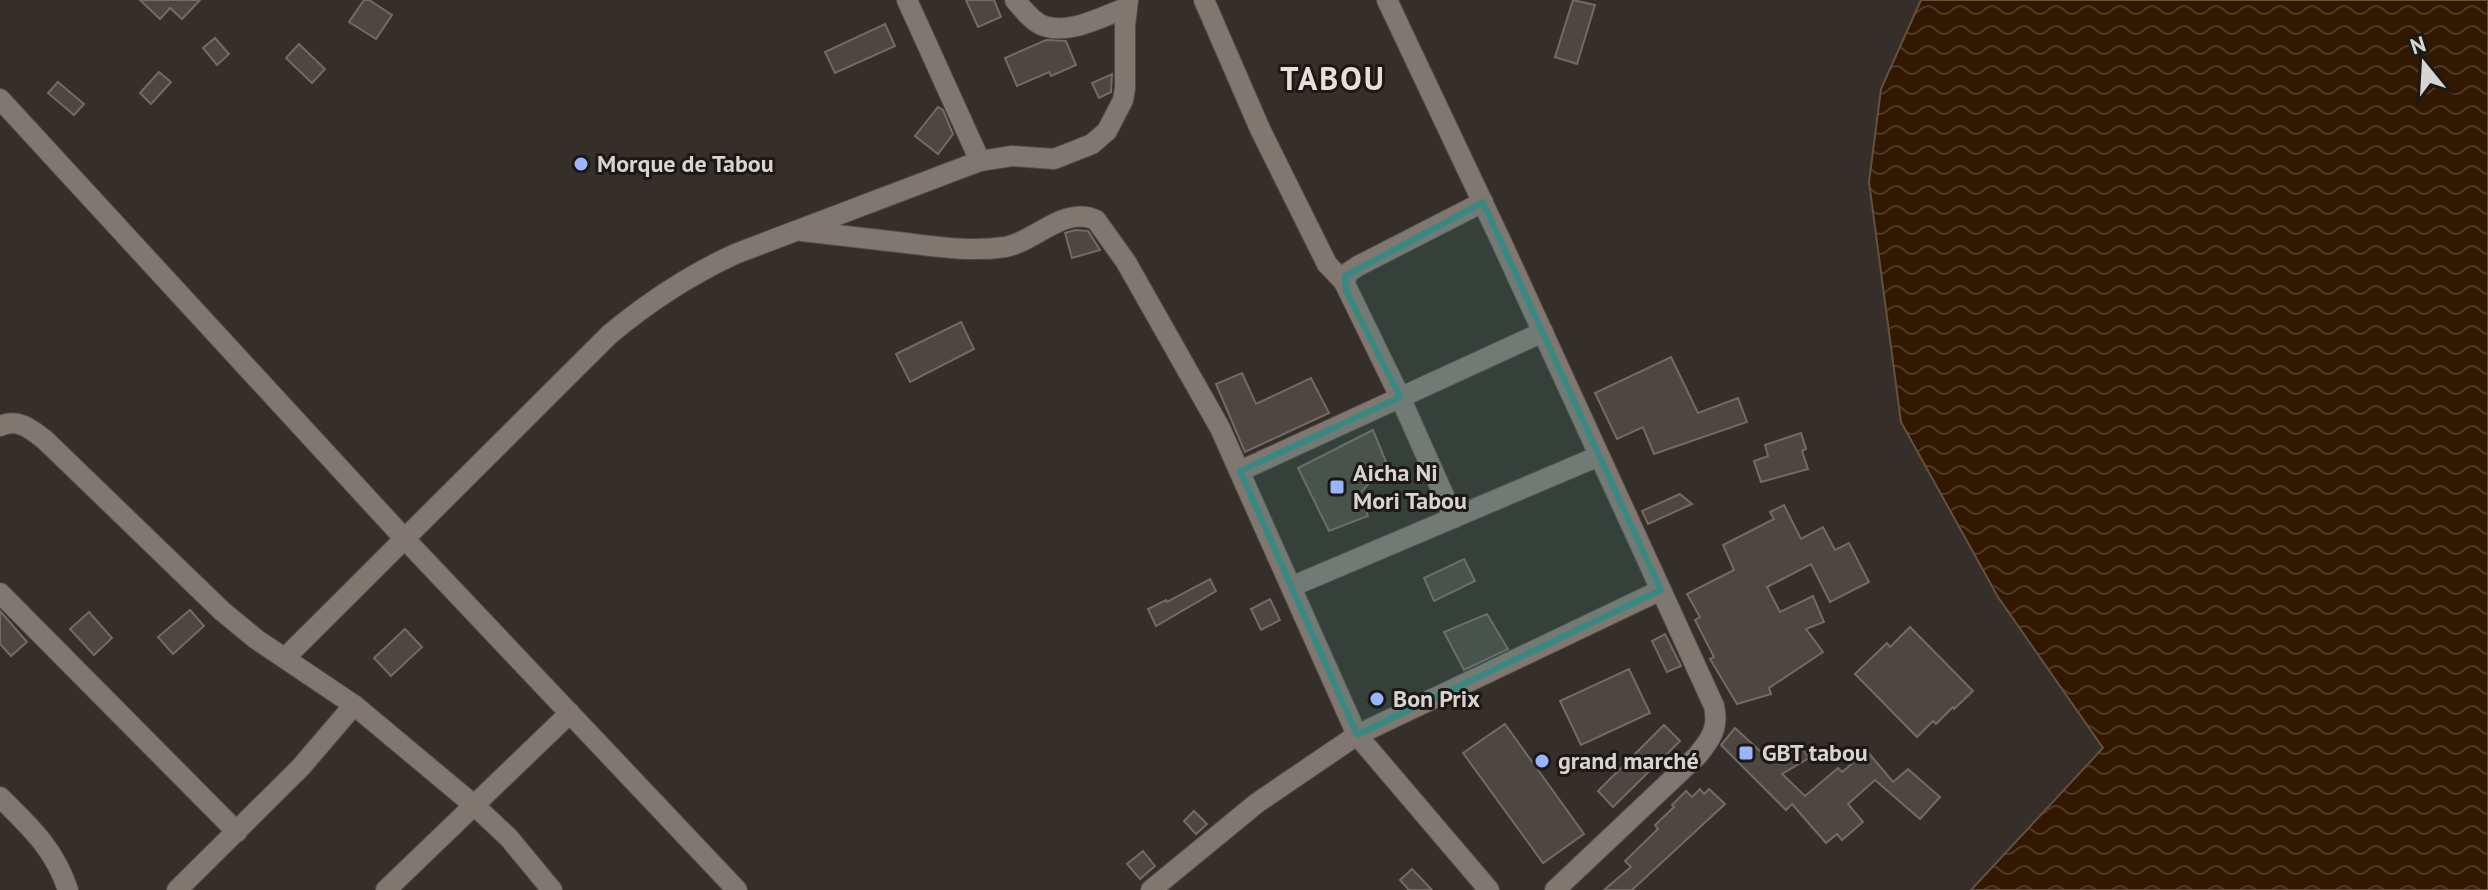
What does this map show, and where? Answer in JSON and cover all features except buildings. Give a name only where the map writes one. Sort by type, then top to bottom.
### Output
[{"type":"street","points":[[907,0],[980,161]]},
{"type":"street","points":[[286,657],[609,335],[630,317],[708,266],[980,161],[1012,156],[1054,159],[1092,144],[1107,131],[1123,100],[1125,88],[1127,4],[1066,28],[1045,27],[1015,0]]},
{"type":"street","points":[[1204,0],[1267,143],[1327,264],[1344,282],[1454,518]]},
{"type":"street","points":[[1387,0],[1543,332],[1714,706],[1718,721],[1714,733],[1697,756],[1555,890]]},
{"type":"street","points":[[0,99],[403,537],[737,890]]},
{"type":"street","points":[[1344,282],[1349,272],[1358,266],[1483,202]]},
{"type":"street","points":[[798,231],[946,248],[988,249],[1014,245],[1057,222],[1075,217],[1089,216],[1096,220],[1126,262],[1196,383],[1293,586],[1357,735],[1489,890]]},
{"type":"street","points":[[1240,471],[1543,332]]},
{"type":"street","points":[[0,426],[13,422],[27,426],[45,440],[222,611],[256,639],[354,705],[475,806],[509,838],[552,890]]},
{"type":"street","points":[[1293,586],[1599,456]]},
{"type":"street","points":[[1156,888],[1257,803],[1357,735],[1661,590]]},
{"type":"street","points":[[0,593],[237,832]]},
{"type":"street","points":[[177,890],[301,767],[354,705]]},
{"type":"street","points":[[386,890],[570,713]]},
{"type":"street","points":[[0,797],[54,855],[68,890]]},
{"type":"highlighted area","points":[[1483,202],[1661,590],[1357,735],[1240,471],[1400,397],[1346,291],[1345,276]]},
{"type":"water","points":[[1921,0],[2488,0],[2488,890],[1971,890],[2103,748],[1998,597],[1901,422],[1869,182],[1881,89]]},
{"type":"place","name":"Morque de Tabou","points":[[581,164]]},
{"type":"place","name":"Aicha Ni Mori Tabou","points":[[1337,487]]},
{"type":"place","name":"Bon Prix","points":[[1377,699]]},
{"type":"place","name":"GBT tabou","points":[[1746,753]]},
{"type":"place","name":"grand marché","points":[[1542,761]]},
{"type":"district","name":"TABOU","points":[[1333,79]]}]
